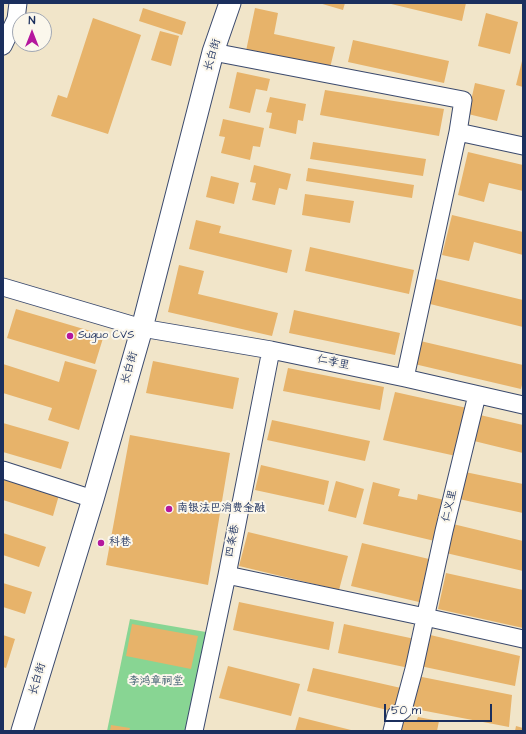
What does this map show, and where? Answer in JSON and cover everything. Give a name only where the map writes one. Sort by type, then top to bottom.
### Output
[{"type":"street","points":[[3,46],[16,19],[18,3]]},
{"type":"street","name":"长白街","points":[[22,731],[93,499],[142,328],[213,52],[230,3]]},
{"type":"street","points":[[213,52],[463,100],[458,132],[405,378]]},
{"type":"street","points":[[458,132],[523,146]]},
{"type":"street","points":[[4,292],[142,328]]},
{"type":"street","name":"仁孝里","points":[[142,328],[271,350],[405,378],[523,405]]},
{"type":"street","name":"四条巷","points":[[194,731],[227,575],[271,350]]},
{"type":"street","name":"仁义里","points":[[392,731],[396,715],[403,710],[414,669],[444,531],[478,395]]},
{"type":"street","points":[[3,470],[93,499]]},
{"type":"street","points":[[227,575],[523,639]]},
{"type":"green space","name":"李鸿章祠堂","points":[[130,619],[206,632],[186,731],[107,731]]},
{"type":"building","points":[[319,3],[345,3],[343,10]]},
{"type":"building","points":[[387,3],[466,3],[462,21]]},
{"type":"building","points":[[143,8],[186,22],[182,35],[139,21]]},
{"type":"building","points":[[255,8],[278,13],[274,34],[335,47],[330,68],[246,51]]},
{"type":"building","points":[[486,13],[518,22],[510,54],[478,46]]},
{"type":"building","points":[[93,18],[141,35],[108,134],[51,116],[58,95],[67,98]]},
{"type":"building","points":[[160,31],[179,36],[171,66],[151,60]]},
{"type":"building","points":[[353,40],[449,61],[444,83],[348,62]]},
{"type":"building","points":[[522,61],[523,62],[523,87],[516,85]]},
{"type":"building","points":[[237,72],[270,79],[267,91],[256,89],[250,113],[229,108]]},
{"type":"building","points":[[475,83],[505,90],[497,121],[468,114]]},
{"type":"building","points":[[325,90],[444,109],[439,136],[320,115]]},
{"type":"building","points":[[270,97],[306,104],[303,121],[298,120],[296,134],[269,128],[272,113],[266,112]]},
{"type":"building","points":[[223,119],[264,128],[260,147],[253,146],[250,160],[221,153],[225,137],[219,136]]},
{"type":"building","points":[[313,142],[426,159],[423,176],[310,159]]},
{"type":"building","points":[[468,152],[523,165],[523,191],[489,183],[484,202],[458,195]]},
{"type":"building","points":[[254,165],[291,174],[287,190],[279,188],[275,205],[252,200],[256,183],[250,182]]},
{"type":"building","points":[[308,168],[414,185],[412,198],[306,181]]},
{"type":"building","points":[[211,176],[239,183],[234,204],[206,197]]},
{"type":"building","points":[[305,194],[354,201],[350,223],[302,215]]},
{"type":"building","points":[[452,215],[523,232],[523,255],[474,242],[469,261],[442,255]]},
{"type":"building","points":[[196,220],[221,226],[219,233],[292,250],[287,273],[189,249]]},
{"type":"building","points":[[310,247],[414,270],[409,294],[305,271]]},
{"type":"building","points":[[179,265],[204,271],[198,294],[278,313],[272,336],[168,312]]},
{"type":"building","points":[[432,278],[523,300],[523,327],[426,303]]},
{"type":"building","points":[[16,309],[104,335],[95,364],[7,338]]},
{"type":"building","points":[[294,310],[400,333],[395,355],[289,333]]},
{"type":"building","points":[[416,340],[523,365],[523,381],[521,389],[410,363]]},
{"type":"building","points":[[65,361],[97,370],[79,430],[48,420],[52,408],[3,393],[3,364],[59,382]]},
{"type":"building","points":[[153,361],[239,378],[233,409],[146,393]]},
{"type":"building","points":[[288,368],[384,387],[380,410],[283,391]]},
{"type":"building","points":[[395,392],[467,408],[456,456],[383,440]]},
{"type":"building","points":[[480,415],[523,425],[523,453],[474,441]]},
{"type":"building","points":[[272,420],[370,441],[365,461],[267,440]]},
{"type":"building","points":[[3,423],[69,442],[61,469],[3,452]]},
{"type":"building","name":"南银法巴消费金融","points":[[130,435],[230,453],[208,585],[106,565]]},
{"type":"building","points":[[261,465],[329,481],[324,505],[255,490]]},
{"type":"building","points":[[465,472],[523,484],[523,513],[459,499]]},
{"type":"building","points":[[3,477],[59,495],[53,516],[3,500]]},
{"type":"building","points":[[336,481],[364,489],[356,518],[328,511]]},
{"type":"building","points":[[373,482],[400,489],[398,496],[417,500],[418,494],[449,501],[439,542],[363,524]]},
{"type":"building","points":[[453,524],[523,541],[523,571],[446,553]]},
{"type":"building","points":[[248,532],[348,556],[339,590],[239,566]]},
{"type":"building","points":[[3,533],[46,547],[39,567],[3,555]]},
{"type":"building","points":[[362,543],[429,559],[419,602],[351,586]]},
{"type":"building","points":[[446,573],[523,590],[523,628],[438,609]]},
{"type":"building","points":[[3,583],[32,592],[25,614],[3,607]]},
{"type":"building","points":[[239,602],[334,622],[329,650],[233,630]]},
{"type":"building","points":[[132,624],[198,636],[191,669],[126,656]]},
{"type":"building","points":[[344,624],[415,639],[409,668],[338,653]]},
{"type":"building","points":[[426,634],[520,656],[515,686],[420,666]]},
{"type":"building","points":[[3,635],[15,639],[6,668],[3,667]]},
{"type":"building","points":[[228,666],[300,684],[291,716],[219,698]]},
{"type":"building","points":[[313,668],[401,688],[396,712],[307,691]]},
{"type":"building","points":[[417,676],[512,695],[509,727],[410,708]]},
{"type":"building","points":[[299,717],[351,730],[351,731],[295,731]]},
{"type":"building","points":[[418,717],[439,721],[437,731],[395,731],[398,718],[416,722]]},
{"type":"building","points":[[111,725],[130,728],[129,731],[110,731]]},
{"type":"building","points":[[516,726],[523,728],[523,731],[515,731]]},
{"type":"place","name":"Suguo CVS","points":[[70,336]]},
{"type":"place","name":"南银法巴消费金融","points":[[169,509]]},
{"type":"place","name":"科巷","points":[[101,543]]}]
